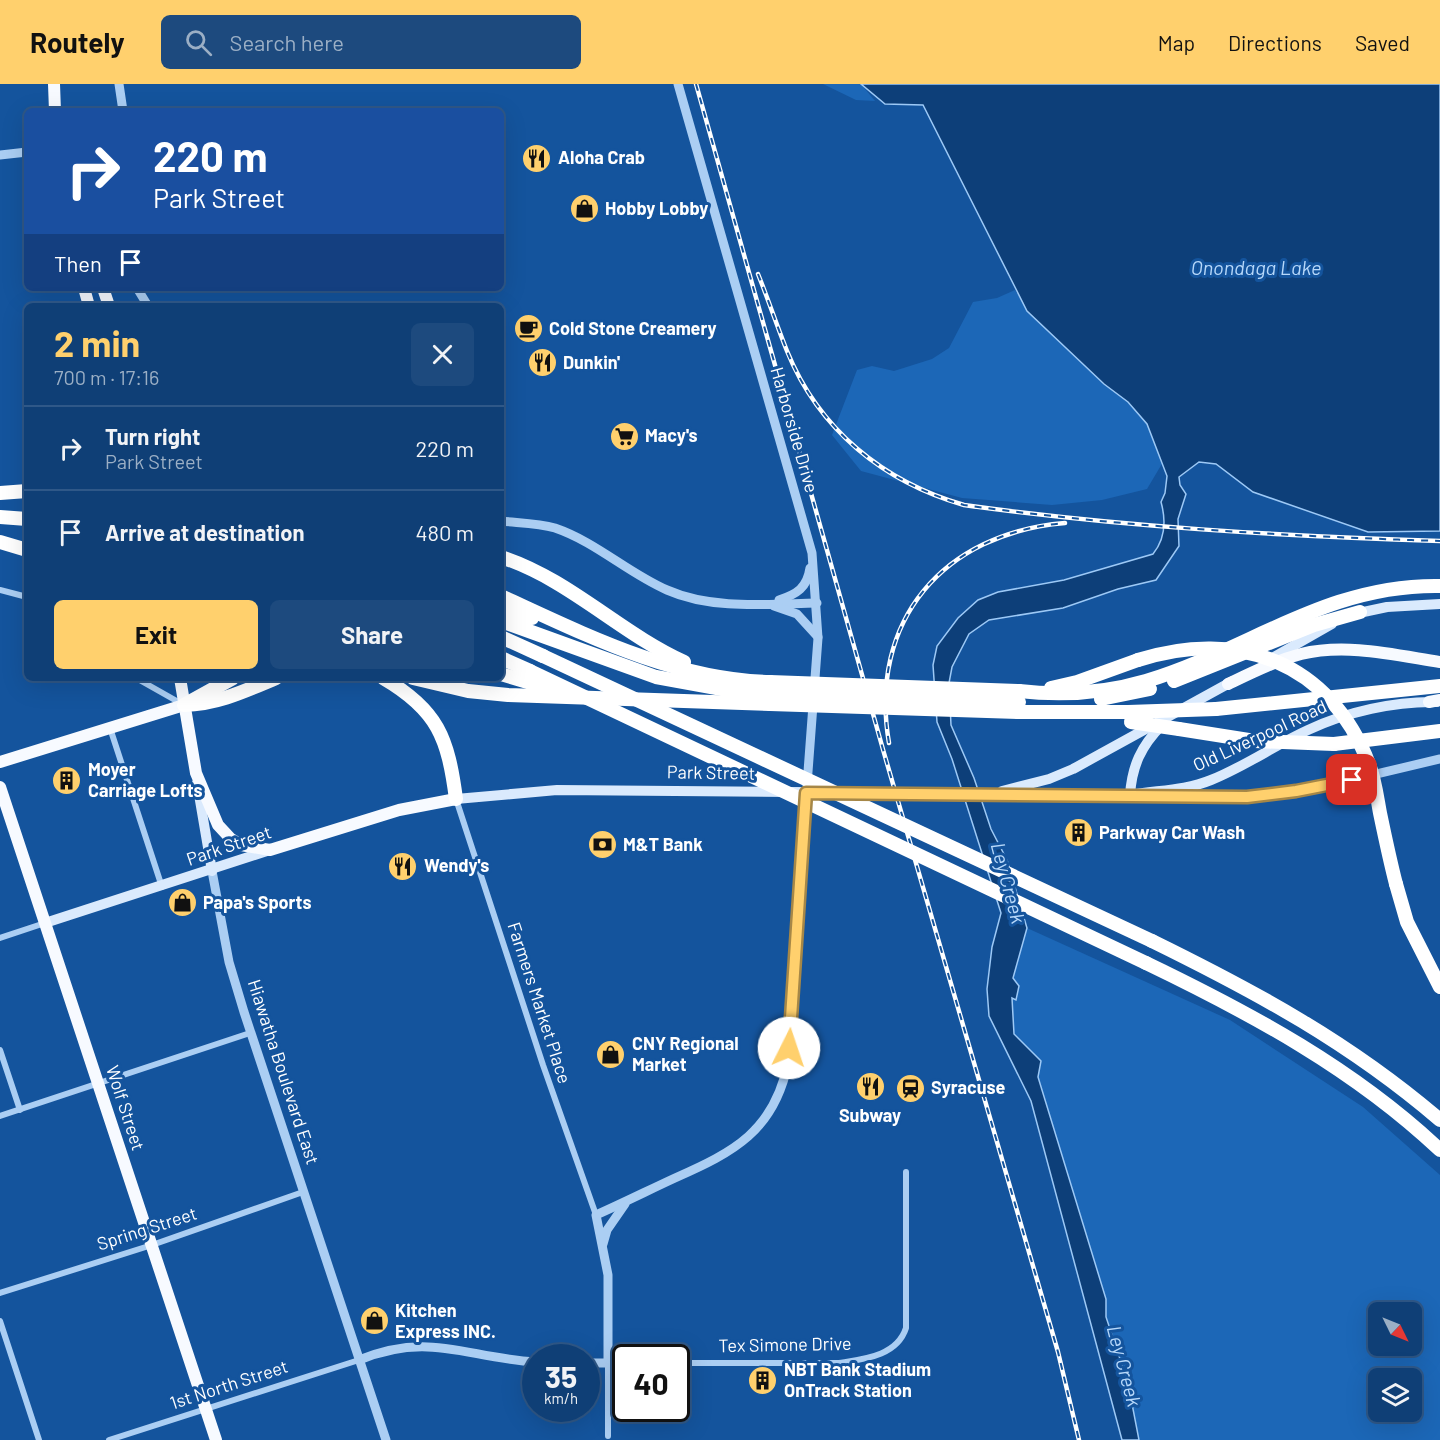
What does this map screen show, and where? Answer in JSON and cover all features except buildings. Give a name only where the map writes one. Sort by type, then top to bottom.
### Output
[{"type":"highway","points":[[0,493],[24,491]]},
{"type":"highway","points":[[0,499],[24,500]]},
{"type":"highway","points":[[0,517],[24,519]]},
{"type":"highway","points":[[0,541],[24,540]]},
{"type":"highway","points":[[0,541],[24,549]]},
{"type":"highway","points":[[504,558],[551,579],[663,653],[770,693]]},
{"type":"highway","points":[[426,681],[468,691],[508,695],[770,693],[1019,702],[1079,694],[1145,681],[1176,671],[1328,604],[1392,588],[1440,586]]},
{"type":"highway","points":[[504,597],[654,661],[725,678]]},
{"type":"highway","points":[[504,609],[616,645]]},
{"type":"highway","points":[[504,622],[656,677],[733,691],[1074,702],[1124,696],[1196,673],[1314,625],[1360,612]]},
{"type":"highway","points":[[504,638],[1152,941],[1245,987],[1301,1018],[1357,1055],[1440,1120]]},
{"type":"highway","points":[[1019,702],[1173,650],[1227,647],[1279,662],[1310,681],[1344,715],[1369,764],[1396,884],[1407,922],[1440,987]]},
{"type":"highway","points":[[504,659],[1258,1018],[1351,1077],[1440,1150]]},
{"type":"highway","points":[[504,675],[593,702]]},
{"type":"highway","points":[[184,705],[228,681]]},
{"type":"highway","points":[[184,705],[217,702],[269,681]]},
{"type":"highway","points":[[388,681],[411,696],[439,728],[451,763],[456,799]]},
{"type":"highway","points":[[1019,702],[1047,712],[1129,717],[1440,686]]},
{"type":"highway","points":[[1129,717],[1179,729],[1255,741],[1359,746],[1440,740]]},
{"type":"highway","points":[[1334,744],[1440,731]]},
{"type":"main road","points":[[54,84],[55,108]]},
{"type":"main road","points":[[985,795],[1049,779],[1073,769],[1228,684],[1307,636],[1360,612],[1420,603],[1440,604]]},
{"type":"main road","points":[[1228,684],[1284,660],[1335,649],[1440,662]]},
{"type":"main road","name":"Hiawatha Boulevard East","points":[[180,681],[212,871]]},
{"type":"main road","name":"Old Liverpool Road","points":[[1130,795],[1178,790],[1210,780],[1338,717],[1436,701]]},
{"type":"main road","points":[[0,762],[184,705]]},
{"type":"main road","points":[[1130,795],[1132,772],[1140,750],[1171,716]]},
{"type":"main road","points":[[196,773],[223,833],[241,845],[270,850]]},
{"type":"main road","name":"Wolf Street","points":[[0,787],[216,1440]]},
{"type":"main road","name":"Park Street","points":[[45,923],[399,810],[456,799],[557,790],[1130,795]]},
{"type":"street","points":[[119,84],[123,108]]},
{"type":"street","name":"Harborside Drive","points":[[596,1215],[734,1149],[755,1131],[778,1099],[788,1063],[818,638],[812,553],[678,84]]},
{"type":"street","points":[[0,155],[24,152]]},
{"type":"street","points":[[504,521],[555,528],[579,538],[669,591],[716,602],[816,603]]},
{"type":"street","points":[[769,604],[794,595],[804,588],[809,576],[812,553]]},
{"type":"street","points":[[0,590],[24,596]]},
{"type":"street","points":[[769,604],[797,614],[818,638]]},
{"type":"street","points":[[141,681],[184,705]]},
{"type":"street","points":[[110,728],[162,887]]},
{"type":"street","name":"Park Street","points":[[1130,795],[1262,796],[1317,788],[1440,759]]},
{"type":"street","name":"Farmers Market Place","points":[[456,799],[547,1076],[596,1215]]},
{"type":"street","name":"Hiawatha Boulevard East","points":[[212,871],[229,962],[250,1033],[386,1440]]},
{"type":"street","name":"Park Street","points":[[0,938],[45,923]]},
{"type":"street","points":[[0,1116],[250,1033]]},
{"type":"street","points":[[0,1050],[20,1110]]},
{"type":"street","name":"Tex Simone Drive","points":[[690,1363],[838,1363],[861,1360],[893,1347],[906,1328],[906,1172]]},
{"type":"street","name":"Spring Street","points":[[0,1293],[152,1245],[303,1192]]},
{"type":"street","points":[[603,1246],[613,1219],[627,1200]]},
{"type":"street","points":[[596,1215],[609,1292],[608,1436]]},
{"type":"street","points":[[0,1321],[39,1440]]},
{"type":"street","points":[[359,1360],[401,1346],[425,1345],[522,1360]]},
{"type":"street","name":"1st North Street","points":[[109,1440],[206,1407],[359,1360]]},
{"type":"street","points":[[600,1363],[612,1363]]},
{"type":"shaded area","points":[[823,84],[861,84],[875,101],[856,100]]},
{"type":"shaded area","points":[[1015,290],[1028,311],[1104,384],[1128,402],[1147,424],[1163,462],[1147,489],[1102,500],[1052,505],[962,498],[861,471],[832,435],[857,370],[872,366],[894,371],[932,359],[949,348],[973,302],[997,298]]},
{"type":"shaded area","points":[[1027,928],[1230,1020],[1363,1107],[1440,1175],[1440,1440],[1139,1440],[1128,1383],[1106,1317],[1106,1299],[1038,1077],[1041,1061],[1014,1034],[1012,998],[1016,1000],[1012,978]]},
{"type":"water","name":"Onondaga Lake","points":[[861,84],[1440,84],[1440,531],[1368,532],[1253,492],[1216,464],[1199,462],[1179,477],[1180,485],[1186,494],[1178,519],[1179,546],[1156,580],[1118,589],[1063,608],[989,620],[969,634],[952,667],[949,683],[951,725],[974,778],[991,829],[1007,860],[1027,928],[1013,978],[1019,986],[1016,1000],[1012,998],[1014,1034],[1041,1061],[1038,1077],[1106,1299],[1106,1317],[1128,1383],[1139,1440],[1122,1440],[1031,1101],[989,1016],[987,989],[992,947],[1001,913],[952,759],[937,722],[933,665],[937,646],[958,618],[978,600],[998,592],[1064,580],[1153,554],[1163,535],[1164,515],[1161,502],[1165,493],[1167,476],[1147,424],[1128,402],[1104,384],[1027,311],[923,105],[885,104]]},
{"type":"railway","points":[[696,84],[884,753],[1058,1352],[1079,1440]]},
{"type":"railway","points":[[758,274],[787,351],[817,405],[836,428],[881,467],[935,495],[964,505],[1142,525],[1440,541]]},
{"type":"railway","points":[[889,743],[886,699],[891,658],[904,622],[924,591],[951,565],[984,544],[1022,530],[1065,523]]},
{"type":"place","name":"Aloha Crab","points":[[537,158]]},
{"type":"place","name":"Hobby Lobby","points":[[584,209]]},
{"type":"place","name":"Cold Stone Creamery","points":[[528,329]]},
{"type":"place","name":"Dunkin'","points":[[542,363]]},
{"type":"place","name":"Macy's","points":[[624,436]]},
{"type":"place","name":"Moyer Carriage Lofts","points":[[67,780]]},
{"type":"place","name":"Parkway Car Wash","points":[[1078,833]]},
{"type":"place","name":"M&T Bank","points":[[602,845]]},
{"type":"place","name":"Wendy's","points":[[403,866]]},
{"type":"place","name":"Papa's Sports","points":[[182,903]]},
{"type":"place","name":"CNY Regional Market","points":[[611,1054]]},
{"type":"place","name":"Subway","points":[[870,1087]]},
{"type":"place","name":"Syracuse","points":[[910,1088]]},
{"type":"place","name":"Kitchen Express INC.","points":[[374,1321]]},
{"type":"place","name":"NBT Bank Stadium OnTrack Station","points":[[763,1380]]},
{"type":"route","points":[[789,1048],[806,793],[1247,797],[1296,791],[1352,780]]},
{"type":"water label","name":"Ley Creek","points":[[1008,883]]},
{"type":"water label","name":"Ley Creek","points":[[1124,1366]]}]
